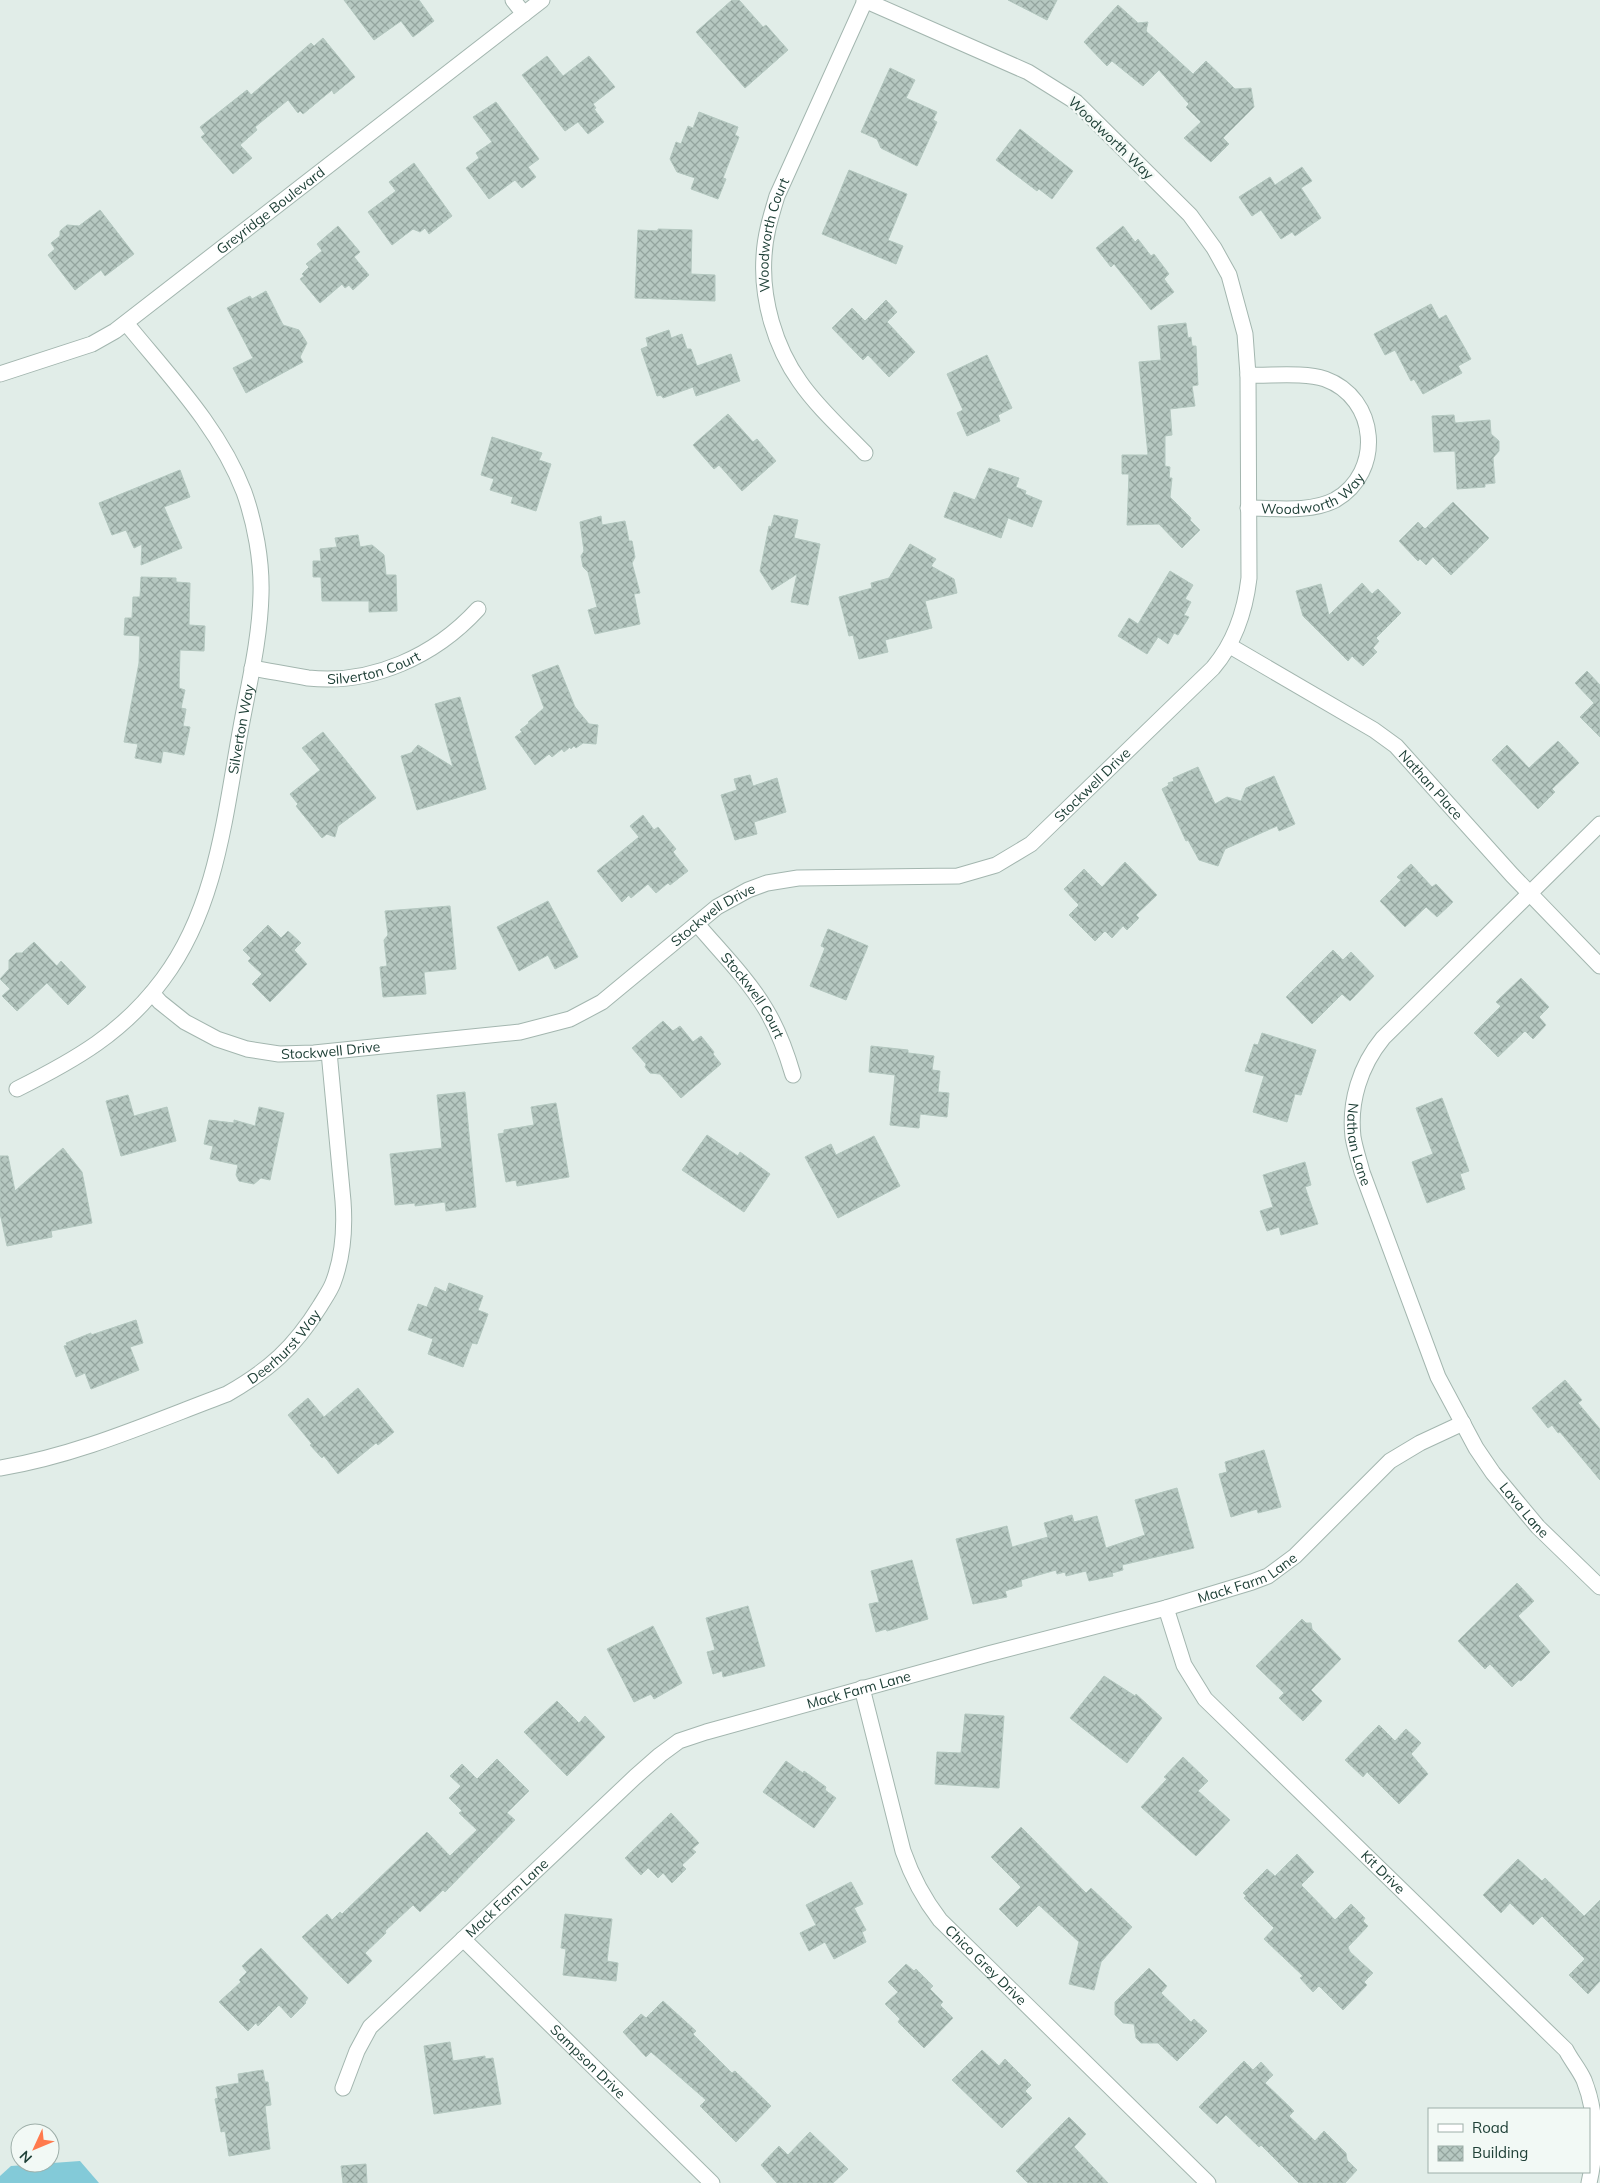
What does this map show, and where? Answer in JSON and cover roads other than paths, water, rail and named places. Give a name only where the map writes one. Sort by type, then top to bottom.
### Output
[{"type":"street","points":[[513,0],[524,14]]},
{"type":"street","name":"Greyridge Boulevard","points":[[0,374],[92,344],[126,323],[542,0]]},
{"type":"street","name":"Woodworth Way","points":[[864,0],[1028,72],[1076,102],[1190,215],[1214,248],[1229,275],[1238,304],[1246,334],[1248,375],[1249,578],[1246,601],[1230,646]]},
{"type":"street","name":"Woodworth Court","points":[[864,0],[777,196],[770,215],[764,256],[765,286],[772,327],[790,364],[800,382],[813,398],[865,453]]},
{"type":"street","name":"Silverton Way","points":[[17,1089],[70,1062],[95,1046],[130,1017],[152,993],[178,957],[207,892],[217,853],[257,642],[261,592],[252,520],[244,493],[227,453],[199,411],[126,323]]},
{"type":"street","name":"Woodworth Way","points":[[1248,375],[1308,377],[1324,379],[1333,383],[1351,395],[1362,412],[1368,426],[1370,441],[1366,462],[1357,480],[1334,500],[1324,505],[1304,508],[1248,508]]},
{"type":"street","name":"Silverton Court","points":[[252,668],[320,678],[349,678],[384,670],[419,656],[439,644],[468,620],[478,609]]},
{"type":"street","name":"Nathan Place","points":[[1230,646],[1374,730],[1396,746],[1529,893],[1600,966]]},
{"type":"street","name":"Stockwell Drive","points":[[152,993],[185,1022],[224,1042],[247,1049],[279,1054],[328,1052],[520,1032],[552,1025],[570,1019],[602,1002],[697,924],[736,895],[767,884],[798,878],[958,876],[982,871],[1008,860],[1032,844],[1050,827],[1213,668],[1230,646]]},
{"type":"street","name":"Nathan Lane","points":[[1462,1423],[1438,1377],[1362,1172],[1353,1136],[1353,1112],[1360,1077],[1367,1061],[1382,1038],[1600,824]]},
{"type":"street","name":"Stockwell Court","points":[[697,924],[766,1008],[780,1036],[793,1075]]},
{"type":"street","name":"Deerhurst Way","points":[[0,1468],[75,1451],[227,1394],[250,1381],[299,1338],[333,1284],[341,1254],[344,1225],[328,1052]]},
{"type":"street","name":"Lava Lane","points":[[1462,1423],[1493,1473],[1518,1504],[1538,1527],[1600,1587]]},
{"type":"street","name":"Mack Farm Lane","points":[[343,2088],[356,2051],[370,2026],[635,1777],[679,1741],[862,1688],[1166,1608],[1237,1588],[1268,1576],[1289,1562],[1305,1548],[1390,1461],[1420,1443],[1462,1423]]},
{"type":"street","name":"Kit Drive","points":[[1166,1608],[1184,1665],[1205,1700],[1566,2050],[1584,2080],[1594,2118],[1595,2153],[1589,2183]]},
{"type":"street","name":"Chico Grey Drive","points":[[862,1688],[902,1851],[912,1877],[924,1899],[947,1926],[1208,2183]]},
{"type":"street","name":"Sampson Drive","points":[[463,1939],[712,2183]]},
{"type":"water","points":[[80,2161],[99,2183],[0,2183],[0,2176],[10,2167],[10,2173],[60,2173],[60,2162]]}]
